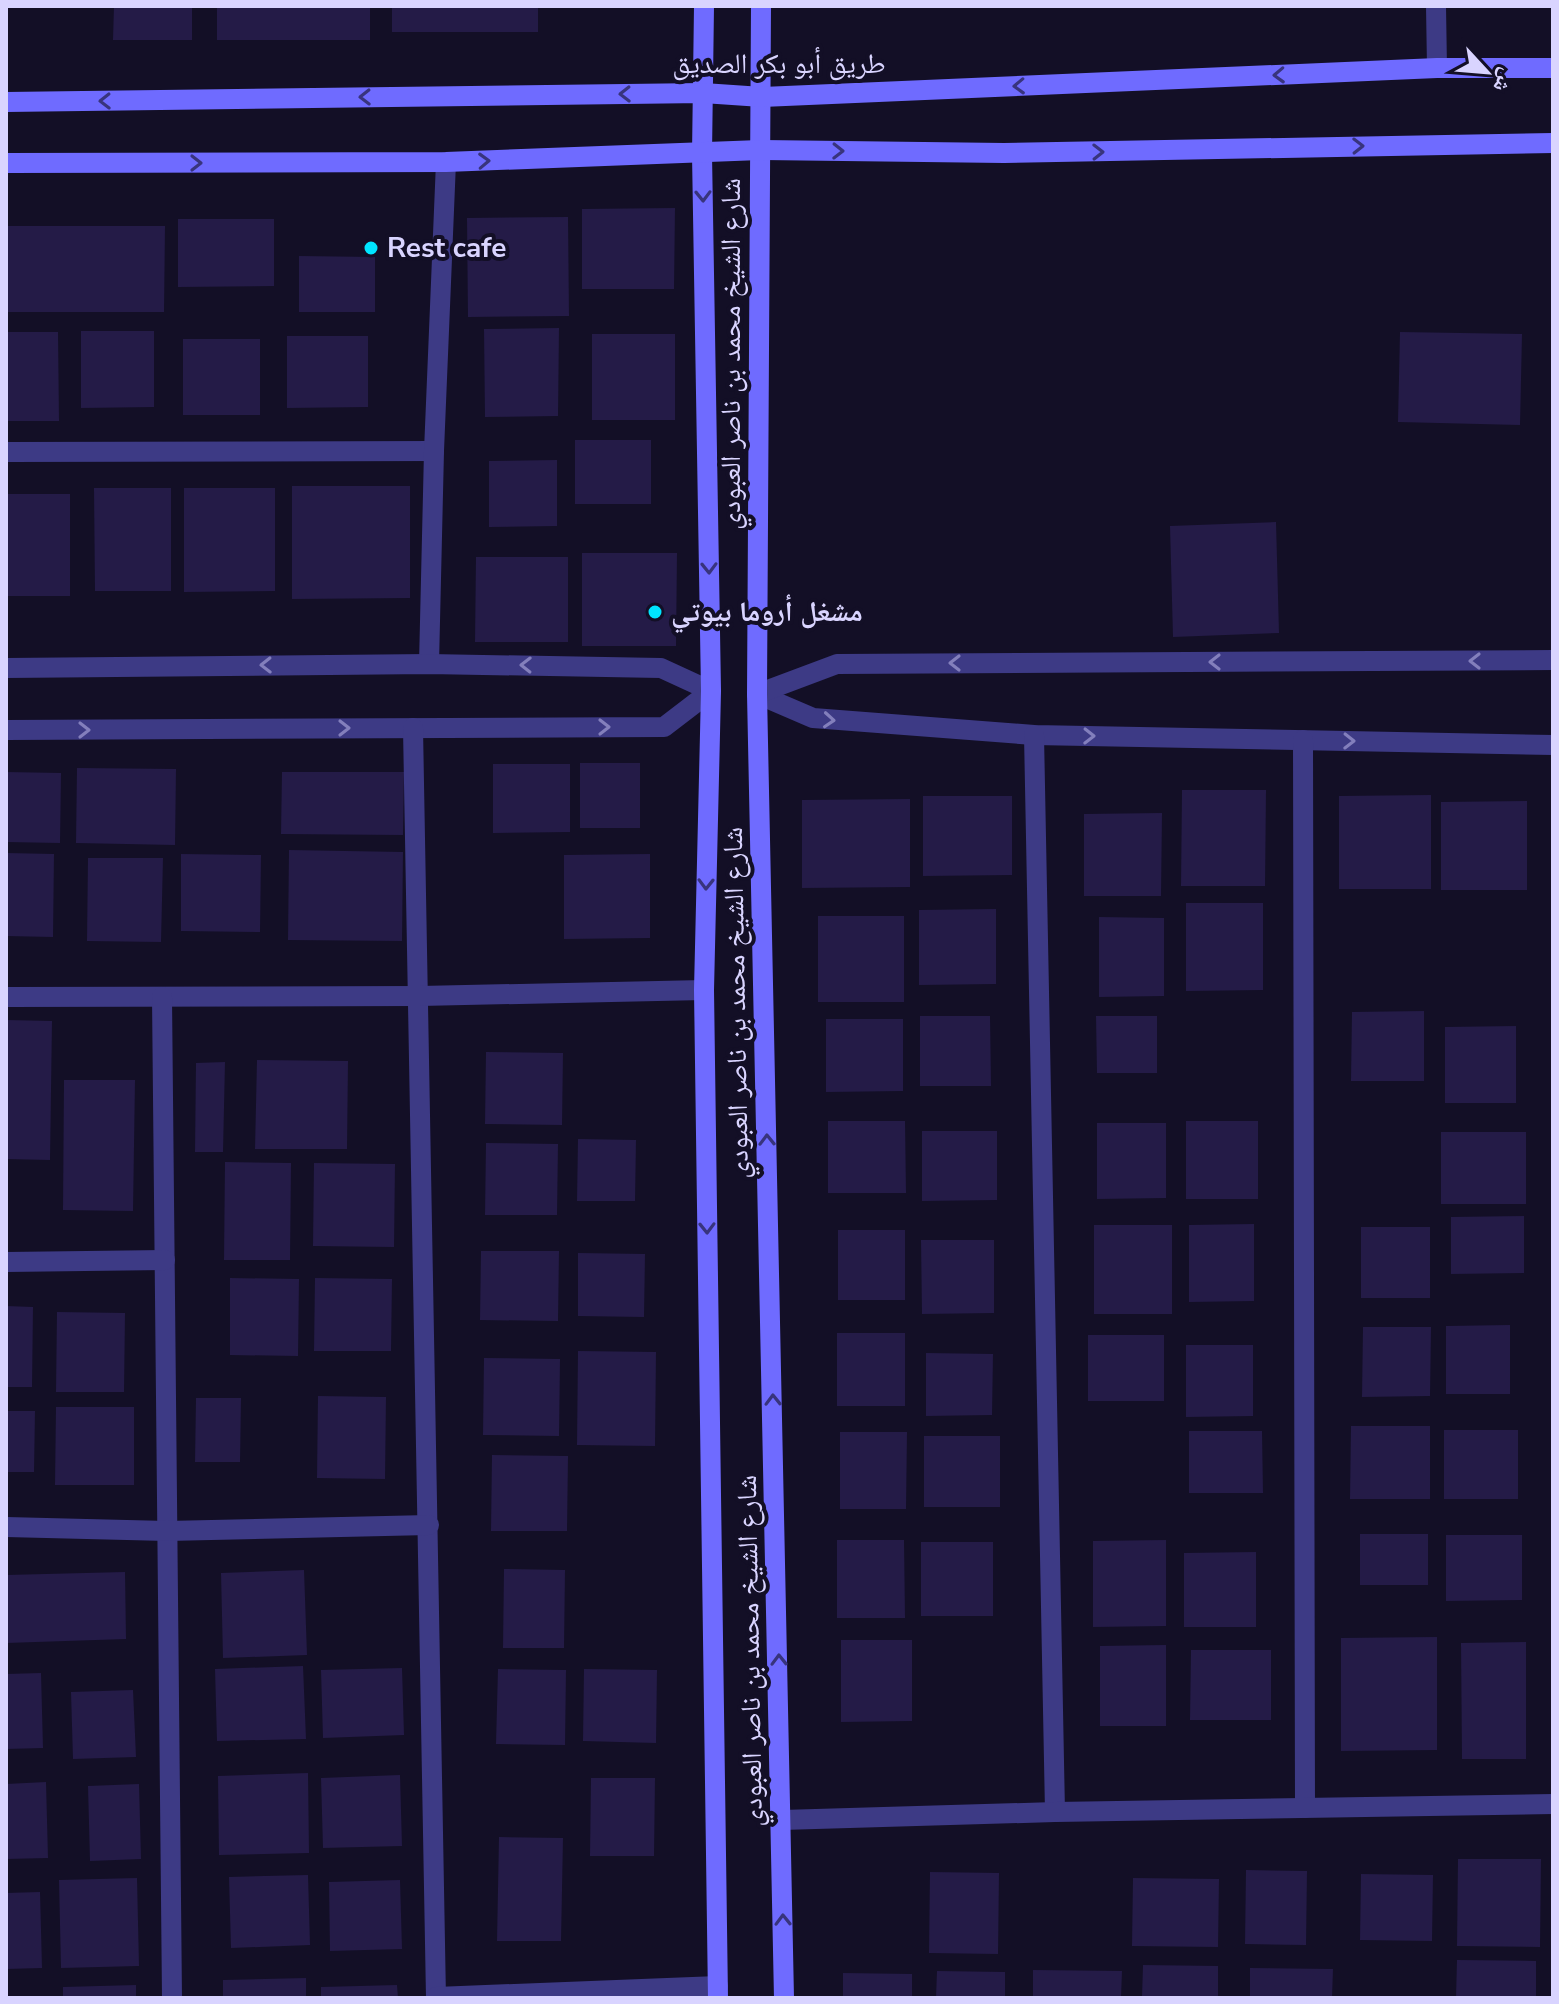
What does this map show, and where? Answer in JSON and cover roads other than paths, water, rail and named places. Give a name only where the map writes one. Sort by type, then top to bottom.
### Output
[{"type":"street","name":"شارع الشيخ محمد بن ناصر العبودي","points":[[704,6],[702,154],[711,691],[704,990],[718,1992]]},
{"type":"street","name":"شارع الشيخ محمد بن ناصر العبودي","points":[[761,6],[757,694],[784,1998]]},
{"type":"street","points":[[1436,6],[1437,68]]},
{"type":"street","name":"طريق أبو بكر الصديق","points":[[6,102],[703,93],[762,97],[1437,68],[1553,68]]},
{"type":"street","points":[[6,163],[446,162],[760,150],[1004,153],[1553,143]]},
{"type":"street","points":[[429,664],[446,162]]},
{"type":"street","points":[[6,452],[434,451]]},
{"type":"street","points":[[757,694],[837,664],[1553,660]]},
{"type":"street","points":[[6,668],[429,664],[661,668],[711,691],[664,727],[6,730]]},
{"type":"street","points":[[757,694],[813,718],[1034,735],[1553,745]]},
{"type":"street","points":[[413,728],[436,1998],[718,1992]]},
{"type":"street","points":[[1034,735],[1055,1812]]},
{"type":"street","points":[[1303,740],[1305,1808]]},
{"type":"street","points":[[6,997],[420,996],[704,990]]},
{"type":"street","points":[[162,997],[172,1998]]},
{"type":"street","points":[[6,1262],[165,1260]]},
{"type":"street","points":[[6,1527],[167,1531],[429,1525]]},
{"type":"street","points":[[782,1820],[1553,1804]]},
{"type":"place","name":"Rest cafe","points":[[371,248]]},
{"type":"place","name":"مشغل أروما بيوتي","points":[[655,612]]}]
